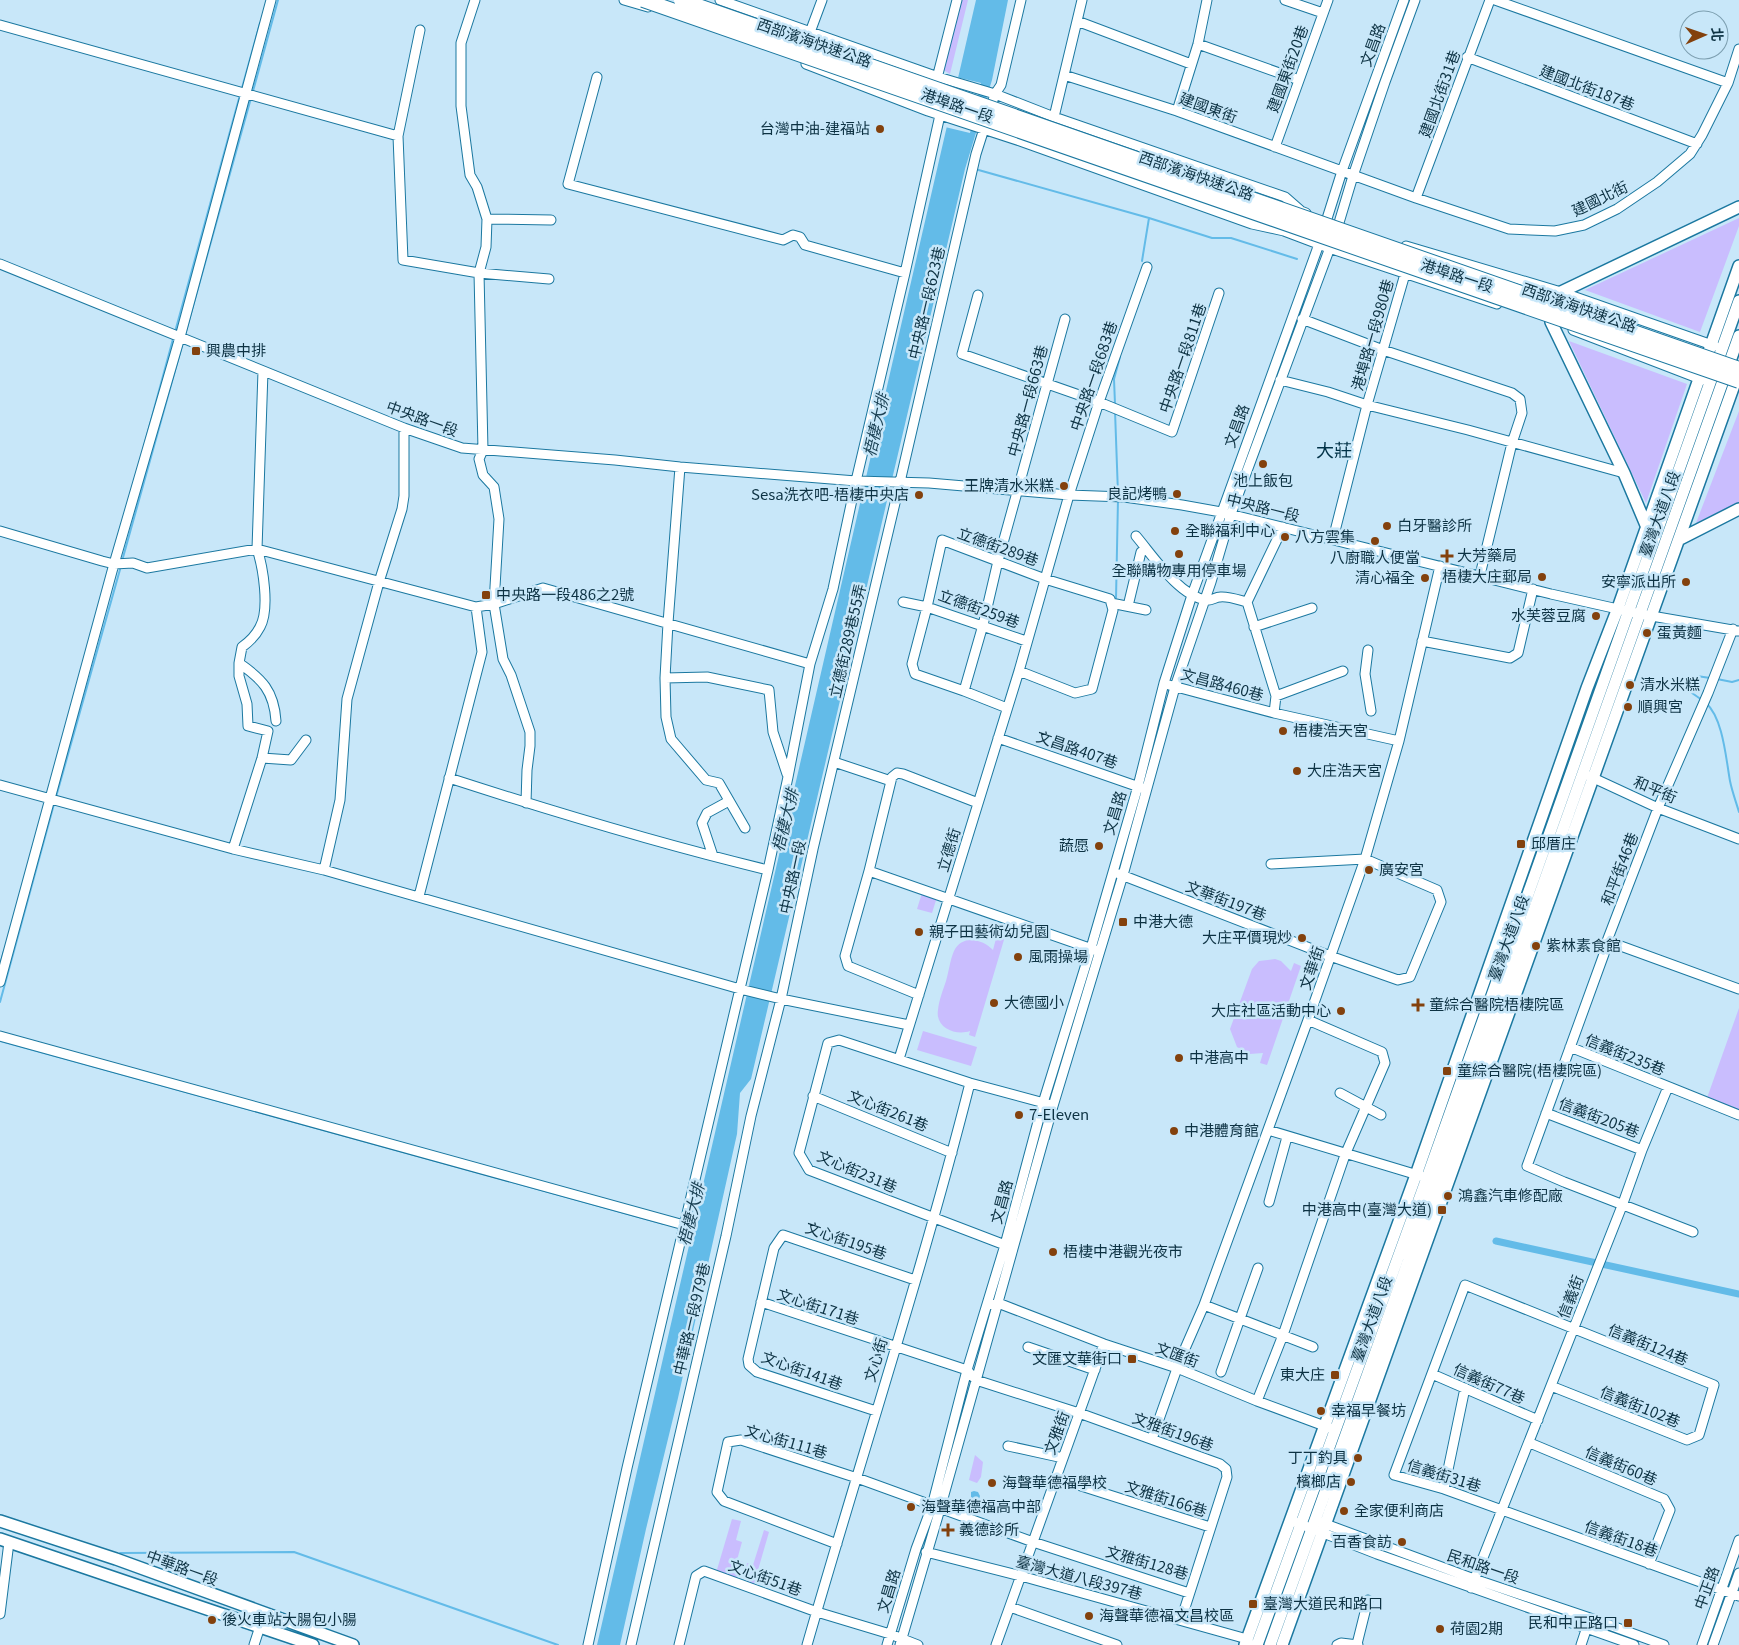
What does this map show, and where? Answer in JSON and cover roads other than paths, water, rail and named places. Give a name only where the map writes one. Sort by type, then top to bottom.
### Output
[{"type":"highway","name":"西部濱海快速公路","points":[[682,0],[820,56],[1733,387]]},
{"type":"highway","name":"西部濱海快速公路","points":[[649,3],[820,56],[1739,371]]},
{"type":"highway","points":[[820,56],[842,53],[891,66],[1300,211]]},
{"type":"highway","points":[[820,56],[834,71],[852,78],[1284,231]]},
{"type":"main road","points":[[1561,292],[1739,207]]},
{"type":"main road","name":"臺灣大道八段","points":[[1270,1645],[1335,1430],[1432,1180],[1594,778],[1634,613],[1657,530],[1704,380],[1711,344],[1739,266]]},
{"type":"main road","name":"臺灣大道八段","points":[[1634,613],[1646,525],[1704,380],[1722,348],[1739,301]]},
{"type":"main road","points":[[1551,322],[1624,473],[1646,525],[1657,530]]},
{"type":"main road","name":"臺灣大道八段","points":[[1432,1180],[1634,613],[1733,387],[1739,336]]},
{"type":"main road","name":"臺灣大道八段","points":[[1250,1644],[1308,1522],[1358,1438],[1432,1180],[1561,764],[1587,688],[1680,539],[1739,371]]},
{"type":"main road","points":[[1680,539],[1739,509]]},
{"type":"main road","name":"中華路一段","points":[[0,1521],[116,1559],[354,1645]]},
{"type":"main road","name":"臺灣大道八段","points":[[1282,1645],[1308,1522]]},
{"type":"main road","name":"中華路一段","points":[[5,1541],[313,1645]]},
{"type":"street","points":[[0,982],[114,564],[180,337],[271,0]]},
{"type":"street","points":[[475,0],[461,43],[461,106],[470,175],[487,219],[486,247],[479,273],[483,450],[479,459],[483,475],[494,487],[499,519],[494,604],[503,659],[511,675],[530,732],[526,770],[526,803]]},
{"type":"street","name":"港埠路一段","points":[[624,0],[649,3],[928,111],[1252,224],[1284,231],[1405,274],[1551,322],[1704,380],[1733,387]]},
{"type":"street","name":"港埠路一段","points":[[664,0],[932,96],[1231,199],[1300,211],[1338,226],[1561,292],[1736,353]]},
{"type":"street","name":"港埠路一段","points":[[720,0],[995,94],[1054,117],[1285,198],[1300,211]]},
{"type":"street","points":[[800,62],[822,0]]},
{"type":"street","points":[[928,111],[957,0]]},
{"type":"street","name":"中央路一段623巷","points":[[889,527],[897,482],[982,130],[995,94],[1001,85],[1021,0]]},
{"type":"street","points":[[1054,117],[1082,0]]},
{"type":"street","points":[[1285,0],[1323,13]]},
{"type":"street","name":"建國東街20巷","points":[[1275,147],[1328,0]]},
{"type":"street","name":"文昌路","points":[[887,1645],[916,1549],[936,1507],[976,1380],[1096,950],[1112,872],[1138,786],[1164,683],[1221,512],[1319,244],[1342,171],[1404,0]]},
{"type":"street","name":"文昌路","points":[[901,1642],[926,1552],[967,1370],[1005,1245],[1043,1103],[1123,875],[1175,687],[1231,514],[1338,226],[1384,82],[1415,0]]},
{"type":"street","name":"建國北街31巷","points":[[1416,198],[1444,126],[1467,57],[1490,0]]},
{"type":"street","points":[[1495,0],[1728,83]]},
{"type":"street","points":[[1177,111],[1198,44],[1204,1]]},
{"type":"street","points":[[1077,21],[1191,64]]},
{"type":"street","points":[[0,26],[398,136]]},
{"type":"street","points":[[420,30],[398,136],[403,260],[479,273],[549,279]]},
{"type":"street","points":[[1198,44],[1300,80]]},
{"type":"street","name":"建國北街","points":[[1342,171],[1509,229],[1555,231],[1584,225],[1618,209],[1657,182],[1690,154],[1728,83],[1739,49]]},
{"type":"street","name":"建國北街187巷","points":[[1467,57],[1697,144]]},
{"type":"street","name":"建國東街","points":[[1064,75],[1177,111],[1342,171]]},
{"type":"street","points":[[597,77],[568,184],[783,240],[793,236],[800,237],[805,246],[905,274]]},
{"type":"street","points":[[588,1645],[627,1468],[768,870],[810,664],[860,481],[940,115]]},
{"type":"street","name":"港埠路一段","points":[[1231,199],[1284,231]]},
{"type":"street","points":[[487,219],[551,220]]},
{"type":"street","name":"中央路一段","points":[[0,264],[263,372],[404,428],[462,448],[860,481],[1124,497],[1231,514],[1634,613],[1736,630]]},
{"type":"street","name":"中央路一段683巷","points":[[1069,495],[1099,402],[1147,267]]},
{"type":"street","name":"港埠路一段980巷","points":[[1333,539],[1405,274]]},
{"type":"street","name":"中央路一段811巷","points":[[1099,402],[1172,432],[1219,293]]},
{"type":"street","points":[[978,294],[962,354],[1099,402]]},
{"type":"street","name":"中央路一段663巷","points":[[964,690],[1065,319]]},
{"type":"street","points":[[1302,319],[1383,350],[1512,393],[1520,399],[1522,412],[1512,443],[1480,575]]},
{"type":"street","points":[[233,849],[262,758],[268,731],[248,726],[247,704],[239,676],[242,647],[249,642],[261,626],[265,601],[262,562],[257,549],[263,372]]},
{"type":"street","points":[[1280,380],[1624,473]]},
{"type":"street","points":[[324,870],[340,800],[347,700],[379,582],[402,509],[404,496],[404,428]]},
{"type":"street","points":[[680,467],[668,622],[665,678],[666,717],[671,739],[706,780],[719,783],[745,828]]},
{"type":"street","name":"立德街","points":[[899,1059],[1019,671],[1069,495]]},
{"type":"street","name":"立德街289巷55弄","points":[[834,762],[889,527]]},
{"type":"street","points":[[1283,527],[1247,602],[1276,696],[1274,713],[1399,741]]},
{"type":"street","points":[[0,531],[114,564],[133,563],[147,568],[257,549],[476,607],[494,604],[543,588],[668,622],[810,664]]},
{"type":"street","points":[[1136,536],[1172,579],[1192,596],[1212,601],[1220,596],[1247,602]]},
{"type":"street","name":"立德街289巷","points":[[942,540],[1045,579],[1110,599],[1111,603],[1146,610]]},
{"type":"street","name":"立德街259巷","points":[[942,540],[927,607],[1026,641]]},
{"type":"street","points":[[1128,606],[1141,552]]},
{"type":"street","name":"文華街","points":[[1152,1439],[1177,1368],[1204,1305],[1365,859],[1399,741],[1440,566]]},
{"type":"street","points":[[1422,641],[1510,658],[1518,653],[1533,589]]},
{"type":"street","points":[[904,602],[927,607],[912,664],[915,674],[964,690],[1007,708]]},
{"type":"street","points":[[1019,671],[1075,693],[1092,689],[1113,610],[1111,603]]},
{"type":"street","points":[[419,896],[482,652],[476,607]]},
{"type":"street","points":[[1254,627],[1312,608]]},
{"type":"street","name":"和平街46巷","points":[[1622,1206],[1535,1171],[1527,1166],[1658,808],[1736,630]]},
{"type":"street","points":[[1368,650],[1365,674],[1371,711]]},
{"type":"street","points":[[239,663],[267,687],[275,710],[276,721]]},
{"type":"street","points":[[1276,696],[1343,671]]},
{"type":"street","points":[[665,678],[707,678],[770,690],[774,732],[788,777]]},
{"type":"street","name":"文昌路460巷","points":[[1164,683],[1274,713]]},
{"type":"street","name":"文昌路407巷","points":[[998,738],[1147,790]]},
{"type":"street","points":[[262,758],[291,760],[306,740]]},
{"type":"street","points":[[834,762],[891,781]]},
{"type":"street","name":"中央路一段","points":[[781,999],[834,762]]},
{"type":"street","name":"和平街","points":[[1561,764],[1658,808],[1739,839]]},
{"type":"street","points":[[918,995],[848,966],[845,956],[862,898],[892,777],[897,773],[903,774],[978,803]]},
{"type":"street","points":[[449,778],[526,803],[768,870]]},
{"type":"street","points":[[0,785],[233,849],[324,870],[419,896],[781,999],[909,1025]]},
{"type":"street","points":[[713,856],[702,823],[707,813],[728,801]]},
{"type":"street","points":[[1271,864],[1365,859]]},
{"type":"street","name":"文華街197巷","points":[[1112,872],[1330,956],[1398,980],[1410,977],[1441,902],[1437,890],[1365,859]]},
{"type":"street","points":[[869,871],[1096,950]]},
{"type":"street","points":[[1608,941],[1739,989]]},
{"type":"street","name":"中華路一段979巷","points":[[631,1645],[726,1236],[751,1116],[781,999]]},
{"type":"street","points":[[1257,1401],[1283,1336],[1345,1155],[1385,1063],[1382,1052],[1308,1020]]},
{"type":"street","points":[[0,1036],[684,1224]]},
{"type":"street","name":"文心街231巷","points":[[899,1059],[839,1040],[828,1043],[799,1153],[809,1170],[1005,1245]]},
{"type":"street","name":"信義街235巷","points":[[1570,1047],[1668,1087]]},
{"type":"street","points":[[899,1059],[970,1083],[1053,1106]]},
{"type":"street","name":"文心街","points":[[807,1645],[894,1347],[934,1218],[970,1083]]},
{"type":"street","points":[[1668,1087],[1739,1115]]},
{"type":"street","name":"信義街","points":[[1472,1584],[1530,1443],[1668,1087]]},
{"type":"street","points":[[1340,1094],[1381,1115]]},
{"type":"street","name":"文心街261巷","points":[[813,1096],[952,1153]]},
{"type":"street","name":"信義街205巷","points":[[1546,1112],[1642,1150]]},
{"type":"street","points":[[1268,1130],[1432,1180]]},
{"type":"street","points":[[1270,1202],[1287,1137]]},
{"type":"street","points":[[1622,1206],[1693,1232]]},
{"type":"street","name":"文心街195巷","points":[[774,1248],[783,1235],[915,1280]]},
{"type":"street","name":"文心街141巷","points":[[774,1248],[748,1359],[749,1365],[752,1369],[769,1376],[876,1411]]},
{"type":"street","points":[[1220,1372],[1258,1268]]},
{"type":"street","name":"信義街124巷","points":[[1465,1285],[1573,1330],[1714,1385]]},
{"type":"street","name":"信義街77巷","points":[[1465,1285],[1432,1374],[1538,1420]]},
{"type":"street","name":"文心街171巷","points":[[761,1302],[967,1370]]},
{"type":"street","points":[[986,1307],[998,1303]]},
{"type":"street","name":"文匯街","points":[[998,1303],[1104,1344],[1177,1368],[1257,1401],[1358,1438]]},
{"type":"street","points":[[1204,1305],[1314,1347]]},
{"type":"street","name":"文雅街","points":[[996,1645],[1104,1344]]},
{"type":"street","points":[[1028,1347],[1095,1370]]},
{"type":"street","points":[[967,1370],[976,1380]]},
{"type":"street","name":"信義街31巷","points":[[1432,1374],[1394,1475],[1444,1489],[1503,1509]]},
{"type":"street","name":"文雅街196巷","points":[[976,1380],[1079,1413],[1220,1464],[1226,1469],[1227,1477],[1210,1527]]},
{"type":"street","name":"信義街102巷","points":[[1552,1386],[1686,1440],[1699,1435],[1714,1385]]},
{"type":"street","points":[[1444,1489],[1465,1388]]},
{"type":"street","name":"文心街111巷","points":[[837,1544],[724,1501],[718,1492],[728,1442],[741,1440],[856,1478]]},
{"type":"street","name":"信義街60巷","points":[[1530,1443],[1664,1500],[1670,1510],[1649,1564]]},
{"type":"street","points":[[1008,1446],[1063,1458]]},
{"type":"street","name":"文雅街128巷","points":[[856,1478],[1033,1542],[1189,1593],[1210,1527]]},
{"type":"street","name":"文雅街166巷","points":[[1056,1478],[1210,1527]]},
{"type":"street","name":"信義街18巷","points":[[1503,1509],[1735,1594]]},
{"type":"street","name":"民和路一段","points":[[1308,1522],[1377,1554],[1590,1618],[1664,1645]]},
{"type":"street","name":"中正路","points":[[1702,1645],[1739,1540]]},
{"type":"street","points":[[0,1614],[5,1541]]},
{"type":"street","name":"臺灣大道八段397巷","points":[[926,1552],[1181,1620],[1250,1644]]},
{"type":"street","name":"文心街51巷","points":[[679,1645],[696,1576],[704,1571],[817,1612],[890,1634],[901,1642],[918,1645]]},
{"type":"street","name":"中正路","points":[[1713,1645],[1735,1594],[1739,1573]]},
{"type":"street","name":"民和路一段","points":[[1472,1584],[1634,1645]]},
{"type":"street","points":[[1181,1620],[1189,1593]]},
{"type":"street","points":[[1337,1645],[1341,1643],[1357,1645],[1368,1600]]},
{"type":"street","points":[[1010,1607],[1117,1645]]},
{"type":"street","points":[[254,1645],[264,1614]]},
{"type":"street","points":[[1580,1645],[1590,1618]]},
{"type":"water","points":[[976,0],[1008,0],[992,80],[965,169],[751,1079],[740,1093],[737,1134],[620,1645],[597,1645]]},
{"type":"water","points":[[971,1492],[978,1492],[980,1496],[977,1506],[971,1505]]},
{"type":"waterway","points":[[253,91],[278,0]]},
{"type":"waterway","points":[[242,88],[260,23]]},
{"type":"waterway","points":[[175,332],[240,95]]},
{"type":"waterway","points":[[185,335],[251,98]]},
{"type":"waterway","points":[[975,169],[1149,218],[1212,238],[1231,238],[1297,259]]},
{"type":"waterway","points":[[1142,261],[1149,218]]},
{"type":"waterway","points":[[143,450],[173,339]]},
{"type":"waterway","points":[[122,561],[183,342]]},
{"type":"waterway","points":[[1115,404],[1114,379],[1120,357]]},
{"type":"waterway","points":[[1115,411],[1118,494]]},
{"type":"waterway","points":[[1116,599],[1118,499]]},
{"type":"waterway","points":[[56,797],[121,566]]},
{"type":"waterway","points":[[1702,700],[1692,693],[1697,676],[1710,678]]},
{"type":"waterway","points":[[1717,679],[1732,682],[1739,680]]},
{"type":"waterway","points":[[1706,703],[1712,710],[1720,728],[1731,785],[1739,812]]},
{"type":"waterway","points":[[0,1002],[54,804]]},
{"type":"waterway","points":[[0,965],[4,951]]},
{"type":"waterway","points":[[0,1041],[664,1224]]},
{"type":"waterway","points":[[1496,1241],[1739,1294]]},
{"type":"waterway","points":[[120,1553],[294,1552],[558,1645]]},
{"type":"place","name":"台灣中油-建福站","points":[[880,129]]},
{"type":"place","name":"興農中排","points":[[196,351]]},
{"type":"place","name":"池上飯包","points":[[1263,464]]},
{"type":"place","name":"王牌清水米糕","points":[[1064,486]]},
{"type":"place","name":"良記烤鴨","points":[[1177,494]]},
{"type":"place","name":"Sesa洗衣吧-梧棲中央店","points":[[919,495]]},
{"type":"place","name":"白牙醫診所","points":[[1387,526]]},
{"type":"place","name":"全聯福利中心","points":[[1175,531]]},
{"type":"place","name":"八方雲集","points":[[1285,537]]},
{"type":"place","name":"八廚職人便當","points":[[1375,541]]},
{"type":"place","name":"全聯購物專用停車場","points":[[1179,554]]},
{"type":"place","name":"大芳藥局","points":[[1447,556]]},
{"type":"place","name":"梧棲大庄郵局","points":[[1542,577]]},
{"type":"place","name":"清心福全","points":[[1425,578]]},
{"type":"place","name":"安寧派出所","points":[[1686,582]]},
{"type":"place","name":"中央路一段486之2號","points":[[486,595]]},
{"type":"place","name":"水芙蓉豆腐","points":[[1596,616]]},
{"type":"place","name":"蛋黃麵","points":[[1647,633]]},
{"type":"place","name":"清水米糕","points":[[1630,685]]},
{"type":"place","name":"順興宮","points":[[1628,707]]},
{"type":"place","name":"梧棲浩天宮","points":[[1283,731]]},
{"type":"place","name":"大庄浩天宮","points":[[1297,771]]},
{"type":"place","name":"邱厝庄","points":[[1521,844]]},
{"type":"place","name":"蔬愿","points":[[1099,846]]},
{"type":"place","name":"廣安宮","points":[[1369,870]]},
{"type":"place","name":"中港大德","points":[[1123,922]]},
{"type":"place","name":"親子田藝術幼兒園","points":[[919,932]]},
{"type":"place","name":"大庄平價現炒","points":[[1302,938]]},
{"type":"place","name":"紫林素食館","points":[[1536,946]]},
{"type":"place","name":"風雨操場","points":[[1018,957]]},
{"type":"place","name":"大德國小","points":[[994,1003]]},
{"type":"place","name":"童綜合醫院梧棲院區","points":[[1418,1005]]},
{"type":"place","name":"大庄社區活動中心","points":[[1341,1011]]},
{"type":"place","name":"中港高中","points":[[1179,1058]]},
{"type":"place","name":"童綜合醫院(梧棲院區)","points":[[1447,1071]]},
{"type":"place","name":"7-Eleven","points":[[1019,1115]]},
{"type":"place","name":"中港體育館","points":[[1174,1131]]},
{"type":"place","name":"鴻鑫汽車修配廠","points":[[1448,1196]]},
{"type":"place","name":"中港高中(臺灣大道)","points":[[1442,1210]]},
{"type":"place","name":"梧棲中港觀光夜市","points":[[1053,1252]]},
{"type":"place","name":"文匯文華街口","points":[[1132,1359]]},
{"type":"place","name":"東大庄","points":[[1335,1375]]},
{"type":"place","name":"幸福早餐坊","points":[[1321,1411]]},
{"type":"place","name":"丁丁釣具","points":[[1358,1458]]},
{"type":"place","name":"檳榔店","points":[[1351,1482]]},
{"type":"place","name":"海聲華德福學校","points":[[992,1483]]},
{"type":"place","name":"海聲華德福高中部","points":[[911,1507]]},
{"type":"place","name":"全家便利商店","points":[[1344,1511]]},
{"type":"place","name":"義德診所","points":[[948,1530]]},
{"type":"place","name":"百香食訪","points":[[1402,1542]]},
{"type":"place","name":"臺灣大道民和路口","points":[[1253,1604]]},
{"type":"place","name":"海聲華德福文昌校區","points":[[1089,1616]]},
{"type":"place","name":"後火車站大腸包小腸","points":[[212,1620]]},
{"type":"place","name":"民和中正路口","points":[[1628,1623]]},
{"type":"place","name":"荷園2期","points":[[1440,1629]]},
{"type":"district","name":"大莊","points":[[1334,451]]},
{"type":"water label","name":"梧棲大排","points":[[876,425]]},
{"type":"water label","name":"梧棲大排","points":[[785,820]]},
{"type":"water label","name":"梧棲大排","points":[[691,1214]]}]
